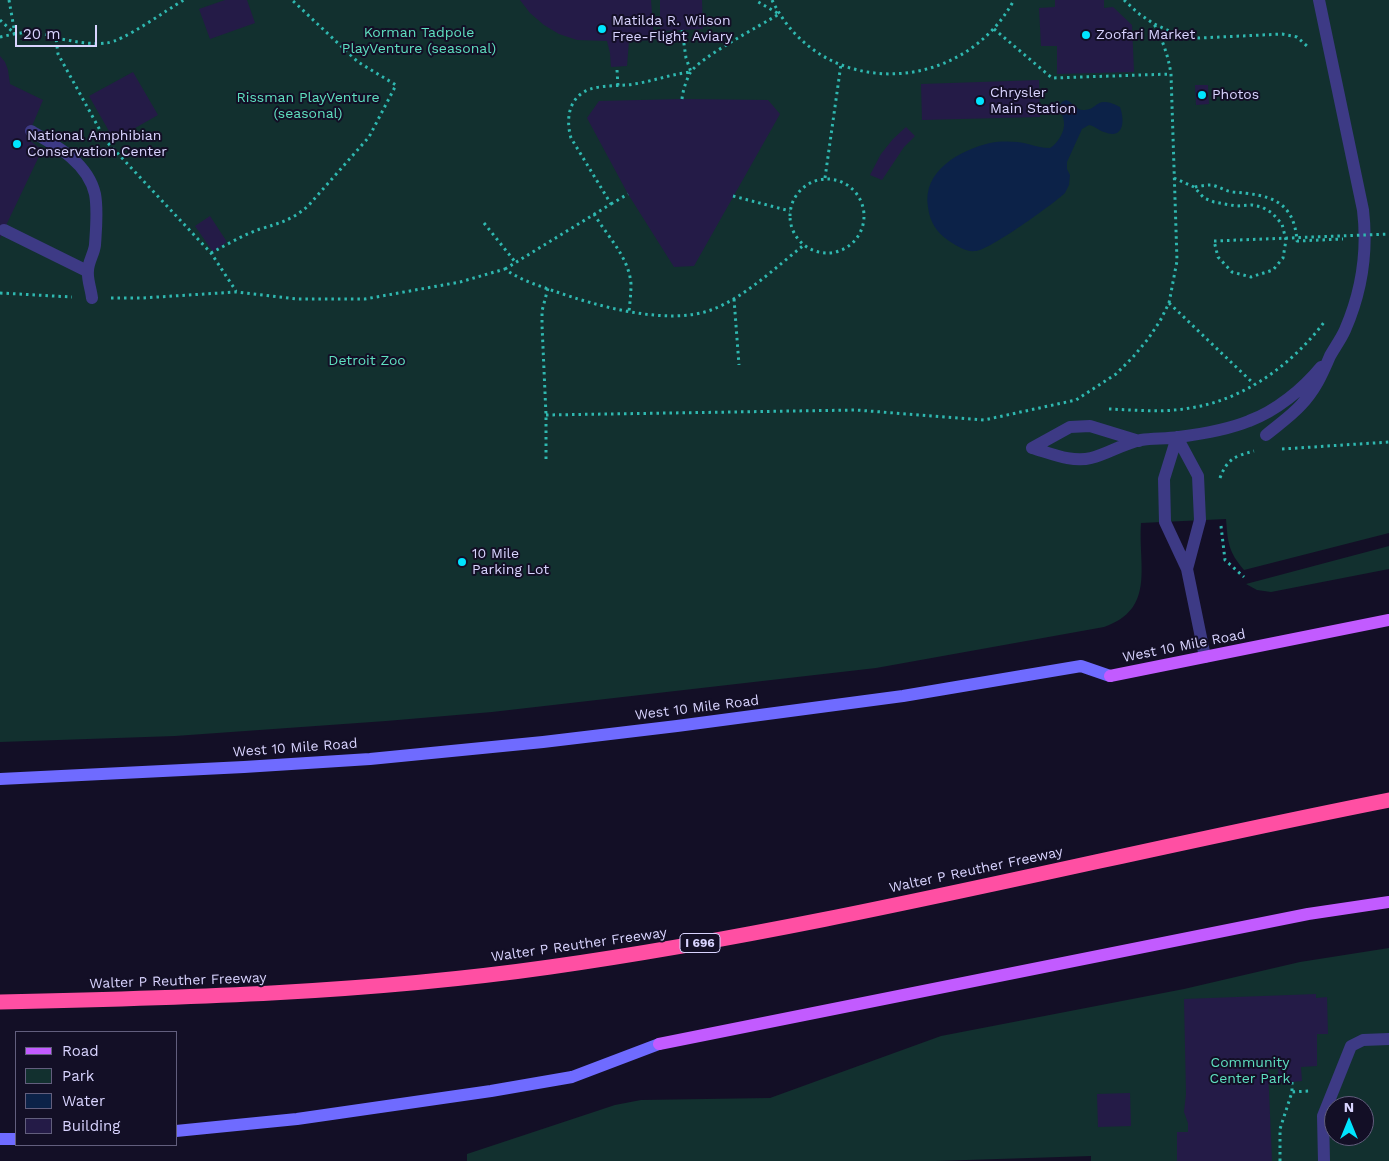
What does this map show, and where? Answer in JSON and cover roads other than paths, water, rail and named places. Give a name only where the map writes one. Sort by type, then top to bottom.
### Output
[{"type":"highway","name":"Walter P Reuther Freeway","points":[[0,1002],[175,998],[301,992],[379,986],[552,967],[673,948],[805,923],[1389,800]]},
{"type":"main road","name":"West 10 Mile Road","points":[[0,779],[370,759],[543,742],[902,696],[1081,666],[1110,676],[1389,620]]},
{"type":"main road","points":[[178,1131],[297,1119],[572,1078],[659,1044],[1288,918],[1389,902]]},
{"type":"main road","points":[[0,1139],[15,1139]]},
{"type":"lane","points":[[1266,435],[1300,406],[1319,383],[1331,355],[1345,331],[1360,286],[1364,257],[1365,225],[1359,190],[1319,0]]},
{"type":"lane","points":[[30,131],[56,145],[72,157],[86,176],[95,194],[95,247],[87,271],[92,298]]},
{"type":"lane","points":[[4,230],[87,271]]},
{"type":"lane","points":[[1139,441],[1090,426],[1070,427],[1032,448],[1070,459],[1086,459],[1139,441],[1211,431],[1249,421],[1277,406],[1297,391],[1312,378],[1331,355]]},
{"type":"lane","points":[[1177,437],[1164,479],[1165,522],[1187,568],[1205,657]]},
{"type":"lane","points":[[1177,437],[1198,476],[1200,520],[1187,568]]},
{"type":"lane","points":[[1324,1161],[1323,1116],[1351,1046],[1363,1040],[1389,1039]]},
{"type":"water","points":[[1066,100],[1078,109],[1083,110],[1088,110],[1101,102],[1112,103],[1120,107],[1122,123],[1119,131],[1111,134],[1089,125],[1082,129],[1067,162],[1067,169],[1070,175],[1069,185],[1065,193],[1007,235],[976,251],[962,249],[941,234],[932,222],[928,207],[928,194],[931,183],[937,173],[956,157],[978,146],[990,143],[1013,142],[1050,148],[1058,141],[1062,134],[1064,121],[1059,106]]},
{"type":"place","name":"Matilda R. Wilson Free-Flight Aviary","points":[[602,29]]},
{"type":"place","name":"Zoofari Market","points":[[1086,35]]},
{"type":"place","name":"Photos","points":[[1202,95]]},
{"type":"place","name":"Chrysler Main Station","points":[[980,101]]},
{"type":"place","name":"National Amphibian Conservation Center","points":[[17,144]]},
{"type":"place","name":"10 Mile Parking Lot","points":[[462,562]]},
{"type":"park label","name":"Korman Tadpole PlayVenture (seasonal)","points":[[419,42]]},
{"type":"park label","name":"Rissman PlayVenture (seasonal)","points":[[308,106]]},
{"type":"park label","name":"Detroit Zoo","points":[[367,361]]},
{"type":"park label","name":"Community Center Park","points":[[1250,1072]]}]
